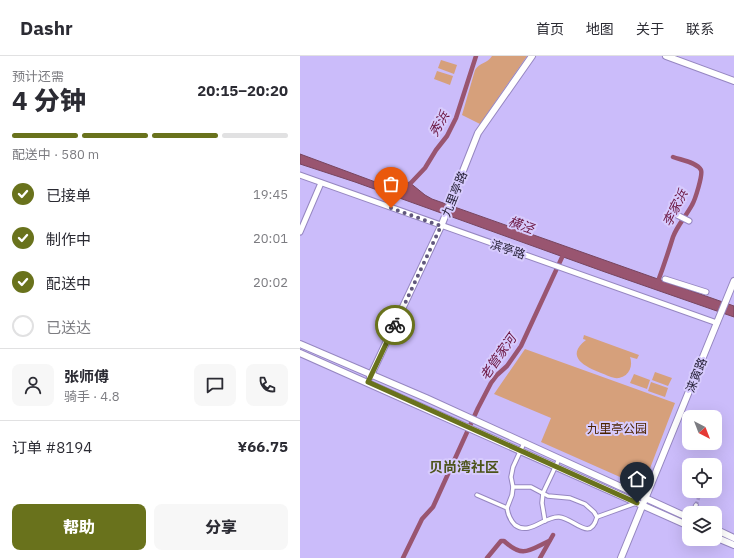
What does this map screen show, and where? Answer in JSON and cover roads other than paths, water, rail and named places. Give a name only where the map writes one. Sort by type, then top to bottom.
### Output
[{"type":"street","name":"九里亭路","points":[[368,382],[441,226],[478,134],[532,56]]},
{"type":"street","points":[[667,56],[734,81]]},
{"type":"street","name":"滨亭路","points":[[300,175],[717,323]]},
{"type":"street","points":[[300,232],[321,183]]},
{"type":"street","points":[[676,215],[689,221]]},
{"type":"street","points":[[665,279],[706,292]]},
{"type":"street","name":"涞寅路","points":[[621,558],[640,504],[645,499],[734,281]]},
{"type":"street","points":[[300,344],[372,374],[682,515]]},
{"type":"street","points":[[300,353],[682,523]]},
{"type":"street","points":[[513,487],[531,487],[548,496],[570,498],[585,504],[597,517],[596,523],[588,529],[559,517],[545,521],[536,526],[526,528],[519,527],[513,523],[508,516],[507,508],[512,495],[513,487],[511,477],[513,467],[524,443]]},
{"type":"street","points":[[545,521],[542,503],[543,493],[559,459]]},
{"type":"street","points":[[477,495],[507,508]]},
{"type":"street","points":[[597,517],[640,504]]},
{"type":"street","points":[[722,532],[734,538]]},
{"type":"street","points":[[722,540],[734,545]]},
{"type":"waterway","name":"秀浜","points":[[407,187],[425,168],[447,136],[456,118],[476,56]]},
{"type":"waterway","name":"李家浜","points":[[657,284],[673,237],[690,209],[701,177],[701,170],[699,167],[673,157]]},
{"type":"waterway","name":"老管家河","points":[[403,558],[422,519],[433,507],[491,383],[507,366],[521,346],[564,253]]},
{"type":"waterway","points":[[540,558],[553,535]]},
{"type":"waterway","points":[[487,558],[501,541],[504,541],[516,550],[521,551],[531,550],[549,541]]},
{"type":"tunnel","points":[[696,505],[698,498]]},
{"type":"district","name":"贝尚湾社区","points":[[464,467]]},
{"type":"water label","name":"横泾","points":[[521,225]]},
{"type":"park label","name":"九里亭公园","points":[[617,428]]}]
